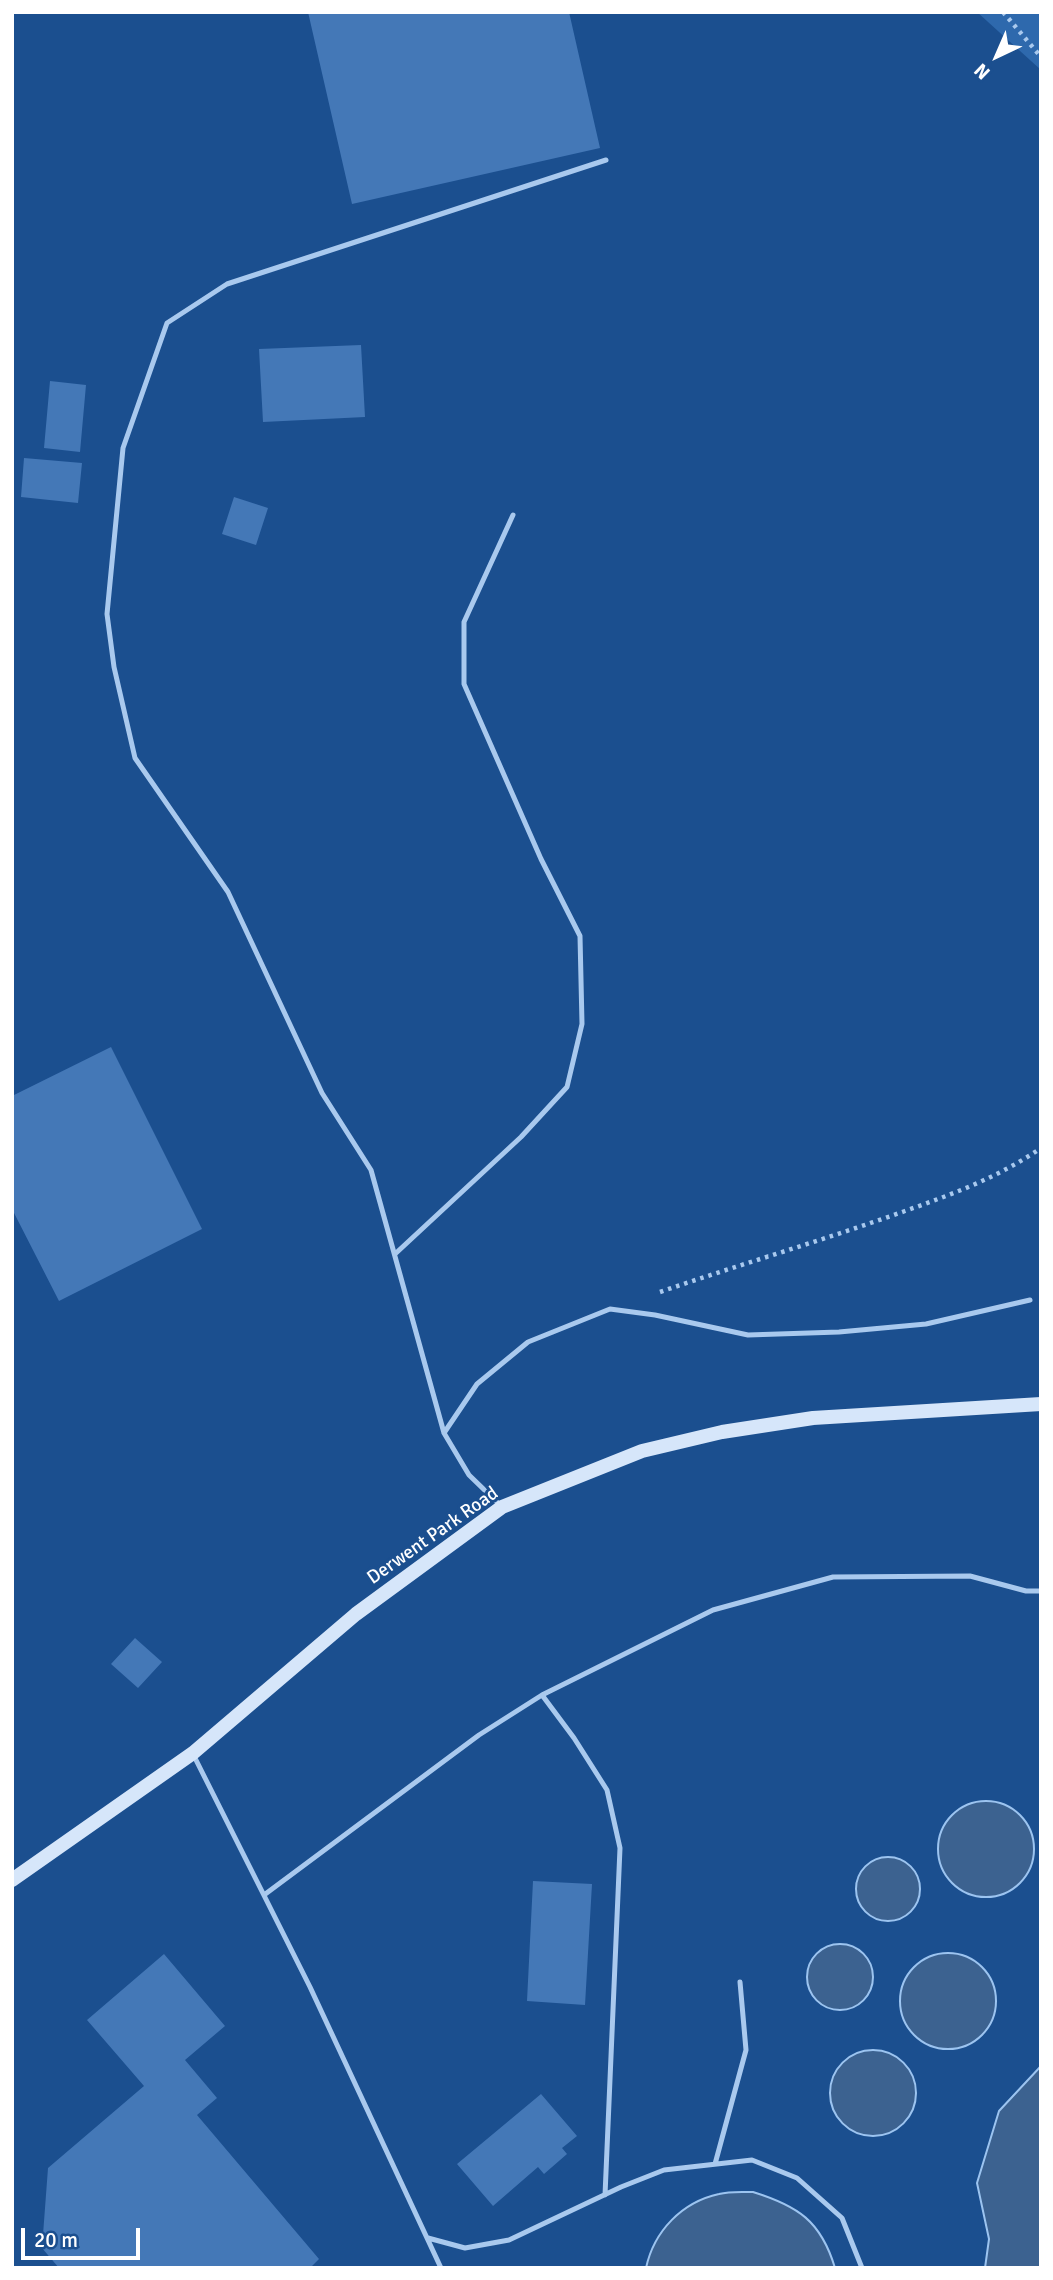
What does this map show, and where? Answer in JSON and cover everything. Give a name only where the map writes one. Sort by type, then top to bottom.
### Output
[{"type":"street","name":"Derwent Park Road","points":[[12,1880],[193,1753],[356,1614],[502,1507],[642,1451],[722,1432],[813,1418],[1041,1405]]},
{"type":"lane","points":[[502,1507],[469,1475],[444,1433],[371,1170],[322,1093],[228,892],[135,758],[114,667],[107,614],[124,448],[167,323],[227,284],[606,160]]},
{"type":"lane","points":[[395,1254],[522,1137],[567,1087],[582,1024],[580,936],[541,859],[464,684],[464,622],[513,515]]},
{"type":"lane","points":[[444,1433],[477,1384],[528,1342],[610,1309],[655,1315],[748,1335],[839,1332],[926,1324],[1030,1300]]},
{"type":"lane","points":[[264,1895],[479,1735],[542,1695],[713,1610],[833,1577],[970,1576],[1026,1591],[1041,1591]]},
{"type":"lane","points":[[542,1695],[574,1738],[607,1790],[620,1848],[605,2195]]},
{"type":"lane","points":[[193,1753],[223,1808],[310,1987],[441,2268]]},
{"type":"lane","points":[[715,2164],[746,2050],[740,1982]]},
{"type":"lane","points":[[428,2238],[465,2248],[509,2240],[664,2170],[752,2160],[797,2178],[842,2218],[862,2268]]},
{"type":"path","points":[[1003,12],[1041,57]]},
{"type":"path","points":[[658,1293],[856,1229],[968,1188],[1015,1166],[1041,1148]]},
{"type":"shaded area","points":[[977,12],[1041,12],[1041,70]]},
{"type":"shaded area","points":[[986,1801],[1004,1805],[1020,1815],[1030,1831],[1034,1849],[1030,1867],[1020,1883],[1004,1893],[986,1897],[968,1893],[952,1883],[942,1867],[938,1849],[942,1831],[952,1815],[968,1805]]},
{"type":"shaded area","points":[[882,1857],[894,1857],[911,1866],[918,1877],[918,1901],[911,1912],[894,1921],[882,1921],[870,1916],[861,1907],[856,1895],[856,1883],[861,1871],[870,1862]]},
{"type":"shaded area","points":[[840,1944],[863,1954],[873,1977],[863,2000],[840,2010],[817,2000],[807,1977],[817,1954]]},
{"type":"shaded area","points":[[948,1953],[966,1957],[982,1967],[992,1983],[996,2001],[992,2019],[982,2035],[966,2045],[948,2049],[930,2045],[914,2035],[904,2019],[900,2001],[904,1983],[914,1967],[930,1957]]},
{"type":"shaded area","points":[[873,2050],[890,2053],[904,2062],[913,2076],[916,2093],[913,2110],[904,2124],[890,2133],[873,2136],[856,2133],[842,2124],[833,2110],[830,2093],[833,2076],[842,2062],[856,2053]]},
{"type":"shaded area","points":[[1041,2066],[1041,2268],[985,2268],[989,2239],[977,2183],[999,2111]]},
{"type":"shaded area","points":[[753,2192],[783,2203],[806,2218],[823,2238],[835,2268],[646,2268],[663,2230],[682,2211],[719,2194]]},
{"type":"building","points":[[308,12],[569,12],[600,148],[352,204]]},
{"type":"building","points":[[361,345],[365,417],[263,422],[259,349]]},
{"type":"building","points":[[50,381],[86,385],[80,452],[44,448]]},
{"type":"building","points":[[24,458],[82,463],[78,503],[21,497]]},
{"type":"building","points":[[234,497],[268,508],[256,545],[222,534]]},
{"type":"building","points":[[111,1047],[202,1229],[59,1301],[12,1209],[12,1096]]},
{"type":"building","points":[[135,1638],[162,1662],[138,1688],[111,1664]]},
{"type":"building","points":[[533,1881],[592,1884],[585,2005],[527,2001]]},
{"type":"building","points":[[164,1954],[225,2026],[185,2060],[217,2098],[197,2115],[319,2259],[310,2268],[59,2268],[42,2248],[48,2168],[144,2086],[87,2020]]},
{"type":"building","points":[[541,2094],[577,2136],[562,2148],[567,2154],[544,2174],[538,2167],[493,2206],[457,2164]]}]
